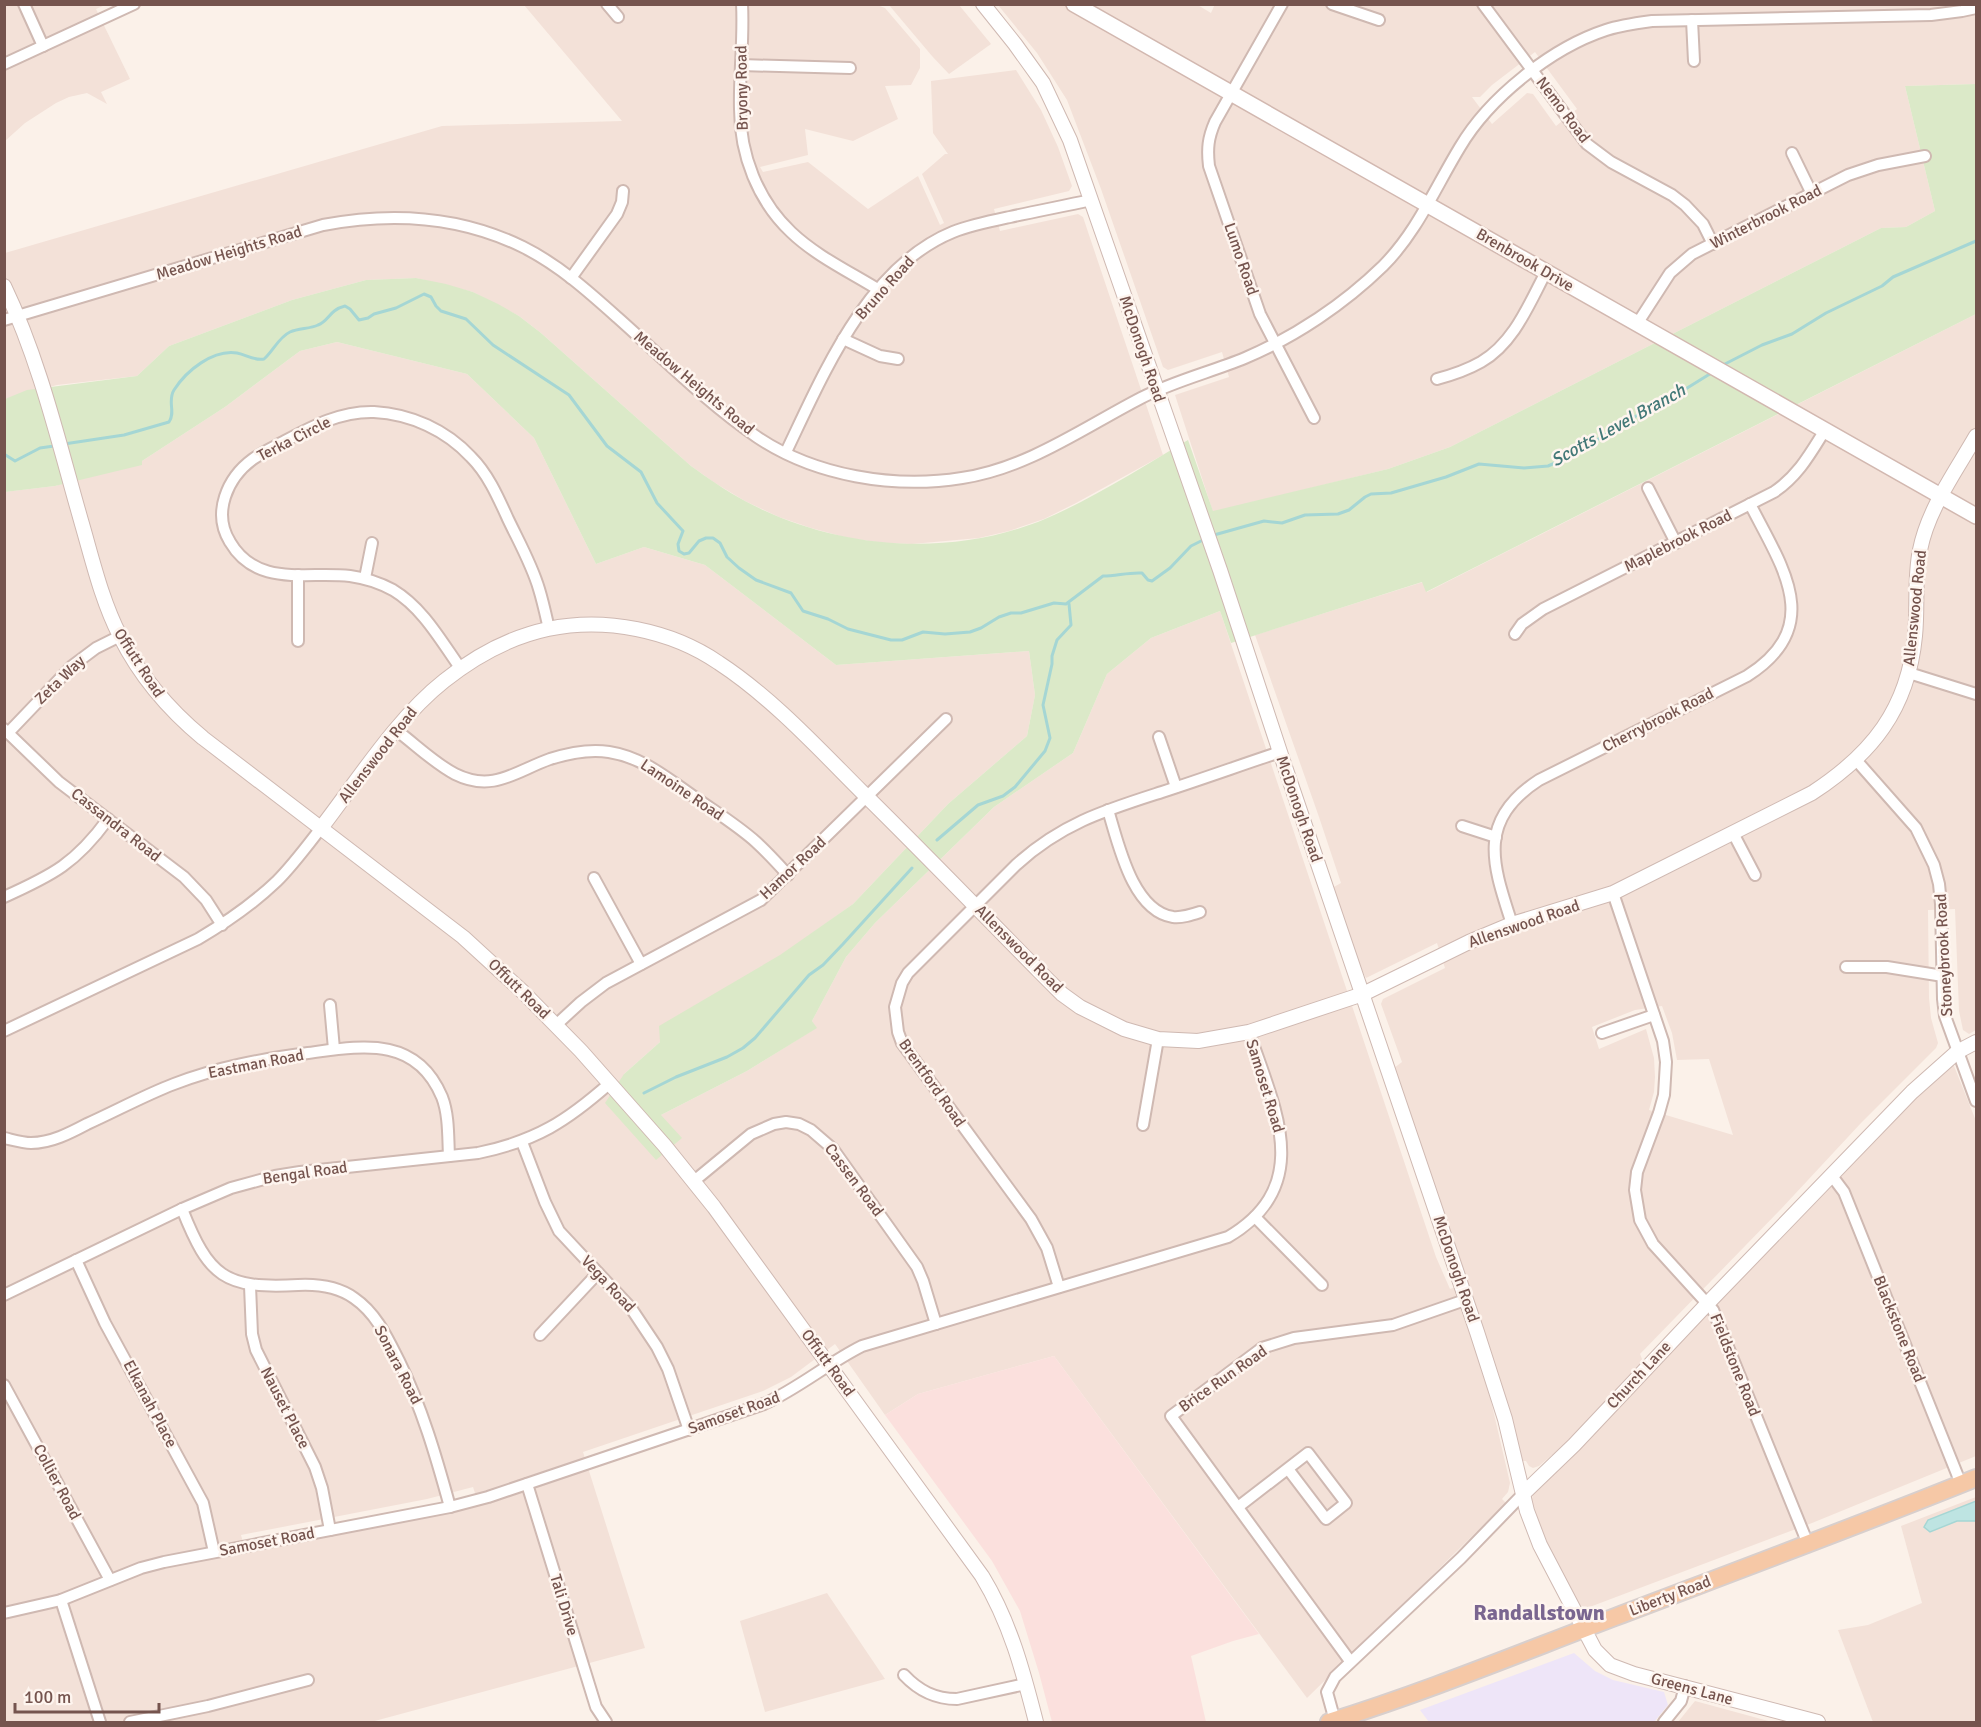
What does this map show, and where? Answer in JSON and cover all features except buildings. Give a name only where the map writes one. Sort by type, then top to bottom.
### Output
[{"type":"main road","name":"Brenbrook Drive","points":[[1074,4],[1977,516]]},
{"type":"main road","name":"Liberty Road","points":[[1332,1721],[1423,1690],[1583,1630],[1969,1481]]},
{"type":"street","points":[[24,4],[43,46]]},
{"type":"street","points":[[4,64],[134,4]]},
{"type":"street","points":[[607,4],[618,17]]},
{"type":"street","name":"Bryony Road","points":[[742,4],[741,131],[752,173],[762,195],[791,232],[823,256],[879,290]]},
{"type":"street","name":"McDonogh Road","points":[[983,4],[1043,83],[1070,140],[1220,570],[1466,1300],[1505,1419],[1535,1535],[1583,1630]]},
{"type":"street","name":"Lumo Road","points":[[1282,4],[1231,93],[1209,136],[1207,150],[1209,166],[1260,314],[1314,418]]},
{"type":"street","points":[[1332,4],[1379,20]]},
{"type":"street","name":"Nemo Road","points":[[1483,4],[1587,144],[1611,162],[1672,195],[1685,205],[1699,219],[1713,244]]},
{"type":"street","name":"Meadow Heights Road","points":[[4,320],[323,225],[354,219],[390,217],[447,222],[477,230],[525,248],[548,261],[571,278],[759,439],[831,470],[869,478],[922,482],[965,478],[1020,463],[1157,390],[1242,359],[1275,344],[1321,316],[1369,279],[1397,250],[1428,205],[1461,144],[1501,96],[1561,51],[1608,29],[1652,21],[1921,15],[1977,8]]},
{"type":"street","points":[[1692,20],[1694,61]]},
{"type":"street","points":[[741,65],[850,68]]},
{"type":"street","points":[[1792,153],[1812,194]]},
{"type":"street","name":"Winterbrook Road","points":[[1637,324],[1670,273],[1692,254],[1862,170],[1926,156]]},
{"type":"street","points":[[571,278],[617,214],[622,202],[623,191]]},
{"type":"street","name":"Bruno Road","points":[[786,452],[831,358],[843,339],[879,290],[917,253],[934,241],[976,224],[1090,200]]},
{"type":"street","points":[[1437,380],[1482,362],[1495,352],[1517,326],[1546,272]]},
{"type":"street","name":"Offutt Road","points":[[4,286],[18,315],[33,356],[95,571],[111,616],[120,636],[151,686],[187,725],[469,943],[523,992],[610,1083],[694,1181],[830,1365],[986,1583],[1009,1627],[1036,1722]]},
{"type":"street","points":[[843,339],[880,356],[898,359]]},
{"type":"street","name":"Terka Circle","points":[[461,669],[417,609],[392,590],[365,578],[274,573],[249,564],[238,553],[224,530],[223,504],[226,492],[233,480],[254,459],[331,418],[372,412],[394,415],[436,429],[455,442],[486,475],[532,571],[549,629]]},
{"type":"street","name":"Maplebrook Road","points":[[1515,634],[1522,624],[1543,609],[1676,543],[1787,483],[1806,462],[1825,430]]},
{"type":"street","name":"Allenswood Road","points":[[4,1031],[198,939],[241,912],[278,881],[410,712],[461,669],[498,647],[549,629],[608,626],[664,636],[692,647],[719,662],[744,681],[811,741],[1054,986],[1080,1007],[1124,1029],[1158,1039],[1197,1041],[1249,1032],[1363,993],[1512,924],[1613,893],[1812,793],[1835,778],[1856,760],[1885,725],[1898,701],[1909,673],[1915,636],[1917,567],[1925,531],[1942,496],[1977,436]]},
{"type":"street","points":[[1648,488],[1676,543]]},
{"type":"street","name":"Cherrybrook Road","points":[[1512,924],[1494,865],[1494,851],[1496,837],[1506,810],[1515,799],[1532,785],[1747,676],[1772,657],[1788,632],[1791,616],[1790,592],[1783,568],[1750,504]]},
{"type":"street","points":[[365,578],[372,543]]},
{"type":"street","points":[[298,575],[298,640]]},
{"type":"street","name":"Zeta Way","points":[[6,731],[72,666],[96,648],[120,636]]},
{"type":"street","points":[[1909,673],[1977,694]]},
{"type":"street","name":"Hamor Road","points":[[556,1025],[593,992],[640,964],[761,900],[946,719]]},
{"type":"street","name":"Lamoine Road","points":[[396,730],[446,769],[457,775],[483,781],[509,778],[570,754],[590,751],[627,756],[658,771],[744,832],[788,875]]},
{"type":"street","name":"Cassandra Road","points":[[6,731],[59,782],[196,888],[222,925]]},
{"type":"street","points":[[1159,737],[1176,787]]},
{"type":"street","name":"Brentford Road","points":[[1059,1287],[1047,1248],[1031,1219],[908,1054],[898,1032],[895,1007],[898,994],[905,978],[918,960],[1032,850],[1048,838],[1084,819],[1108,810],[1280,752]]},
{"type":"street","name":"Stoneybrook Road","points":[[1856,760],[1916,828],[1934,865],[1941,904],[1945,1016],[1977,1101]]},
{"type":"street","points":[[1108,810],[1130,877],[1143,897],[1152,906],[1171,917],[1183,917],[1200,912]]},
{"type":"street","points":[[4,897],[48,877],[67,864],[93,839],[108,819]]},
{"type":"street","points":[[1462,826],[1496,837]]},
{"type":"street","points":[[1733,833],[1755,875]]},
{"type":"street","points":[[594,878],[640,964]]},
{"type":"street","name":"Fieldstone Road","points":[[1613,893],[1663,1041],[1666,1062],[1666,1078],[1659,1113],[1637,1172],[1635,1190],[1640,1220],[1653,1244],[1713,1310],[1808,1544]]},
{"type":"street","points":[[1846,967],[1887,967],[1943,976]]},
{"type":"street","points":[[330,1005],[334,1049]]},
{"type":"street","points":[[1602,1033],[1654,1015]]},
{"type":"street","name":"Samoset Road","points":[[4,1613],[61,1600],[141,1568],[450,1507],[527,1484],[764,1404],[862,1346],[1228,1237],[1241,1230],[1256,1217],[1276,1185],[1281,1168],[1282,1150],[1278,1118],[1249,1032]]},
{"type":"street","points":[[1143,1125],[1158,1039]]},
{"type":"street","name":"Church Lane","points":[[1332,1721],[1327,1692],[1335,1677],[1350,1661],[1461,1558],[1574,1445],[1912,1092],[1957,1052],[1977,1042]]},
{"type":"street","name":"Eastman Road","points":[[4,1138],[30,1143],[47,1141],[172,1084],[228,1066],[366,1046],[399,1052],[424,1070],[442,1098],[446,1114],[449,1156]]},
{"type":"street","name":"Bengal Road","points":[[4,1295],[231,1188],[275,1176],[478,1153],[522,1142],[564,1120],[610,1083]]},
{"type":"street","name":"Cassen Road","points":[[694,1181],[751,1134],[762,1128],[786,1122],[799,1124],[811,1130],[833,1149],[908,1253],[923,1281],[936,1324]]},
{"type":"street","name":"Vega Road","points":[[522,1142],[544,1202],[559,1231],[631,1308],[657,1347],[668,1370],[689,1430]]},
{"type":"street","name":"Blackstone Road","points":[[1832,1176],[1844,1192],[1969,1481]]},
{"type":"street","name":"Sonara Road","points":[[183,1209],[195,1241],[213,1266],[235,1281],[250,1286],[266,1287],[313,1284],[327,1286],[342,1291],[366,1307],[385,1334],[421,1410],[450,1507]]},
{"type":"street","points":[[1256,1217],[1322,1285]]},
{"type":"street","name":"Elkanah Place","points":[[76,1260],[105,1323],[203,1503],[214,1552]]},
{"type":"street","points":[[540,1335],[598,1273]]},
{"type":"street","name":"Nauset Place","points":[[250,1286],[252,1334],[256,1350],[315,1467],[322,1488],[330,1530]]},
{"type":"street","name":"Brice Run Road","points":[[1350,1661],[1171,1416],[1262,1348],[1294,1338],[1394,1325],[1466,1300]]},
{"type":"street","name":"Collier Road","points":[[4,1385],[110,1580]]},
{"type":"street","points":[[1238,1507],[1288,1469],[1308,1454],[1346,1503],[1326,1519],[1288,1469]]},
{"type":"street","name":"Tali Drive","points":[[527,1484],[596,1707],[606,1722]]},
{"type":"street","points":[[61,1600],[100,1722]]},
{"type":"street","name":"Greens Lane","points":[[1583,1630],[1595,1650],[1610,1665],[1634,1674],[1818,1722]]},
{"type":"street","points":[[904,1676],[926,1693],[947,1699],[957,1699],[1026,1684]]},
{"type":"street","points":[[130,1722],[208,1706],[308,1680]]},
{"type":"street","points":[[1664,1722],[1681,1701],[1685,1686]]},
{"type":"shaded area","points":[[756,4],[757,6],[877,5],[885,8],[920,49],[920,68],[911,85],[885,86],[898,119],[853,141],[805,129],[808,155],[760,167],[763,172],[808,162],[868,209],[918,176],[940,225],[944,223],[922,174],[945,154],[948,154],[933,133],[931,81],[1016,70],[1041,110],[1072,186],[1069,191],[994,209],[1000,231],[1078,214],[1083,217],[1163,455],[1044,519],[1009,531],[979,538],[912,544],[848,538],[779,517],[745,501],[715,483],[691,466],[519,316],[473,292],[416,278],[366,280],[292,300],[169,346],[137,376],[57,385],[5,399],[5,253],[442,126],[622,121],[524,5]]},
{"type":"shaded area","points":[[1196,4],[1211,13],[1215,4],[1976,5],[1976,84],[1905,86],[1935,211],[1906,227],[1881,228],[1450,447],[1388,469],[1213,512],[1175,395],[1229,377],[1222,352],[1168,370],[1163,367],[1101,189],[1067,100],[1037,53],[998,5]],"holes":[[[1535,52],[1577,109],[1556,126],[1533,94],[1527,93],[1492,124],[1472,97],[1480,97]]]},
{"type":"shaded area","points":[[5,5],[105,5],[96,9],[130,79],[101,92],[107,104],[87,93],[69,97],[25,123],[5,141]]},
{"type":"shaded area","points":[[889,5],[959,5],[991,44],[949,74]]},
{"type":"shaded area","points":[[1976,314],[1976,1030],[1969,1034],[1963,1030],[1959,1011],[1955,909],[1928,910],[1929,998],[1931,1018],[1938,1043],[1936,1048],[1640,1354],[1644,1364],[1554,1460],[1552,1455],[1533,1468],[1523,1461],[1394,1068],[1402,1062],[1381,1004],[1383,999],[1445,968],[1437,943],[1366,978],[1332,888],[1341,883],[1255,635],[1423,582],[1427,592]],"holes":[[[1662,1006],[1672,1033],[1677,1060],[1709,1059],[1733,1135],[1649,1110],[1655,1077],[1654,1058],[1646,1029],[1599,1049],[1592,1027],[1635,1010]]]},
{"type":"shaded area","points":[[337,342],[467,374],[534,438],[596,564],[644,547],[705,565],[836,665],[1029,651],[1035,695],[1027,736],[948,804],[853,904],[660,1042],[624,1074],[661,1115],[747,1071],[816,1028],[812,1021],[846,957],[875,923],[994,807],[1073,753],[1107,674],[1151,638],[1220,611],[1436,1257],[1450,1289],[1456,1287],[1495,1400],[1491,1401],[1510,1483],[1508,1492],[1502,1499],[1506,1503],[1307,1698],[1054,1356],[918,1394],[885,1415],[835,1344],[791,1377],[763,1391],[583,1452],[645,1648],[371,1722],[5,1722],[4,492],[55,486],[142,461],[225,407],[300,351]],"holes":[[[473,1487],[479,1505],[246,1553],[241,1535],[427,1499]]]},
{"type":"shaded area","points":[[1950,1066],[1954,1066],[1976,1121],[1976,1456],[1812,1523],[1587,1608],[1577,1604],[1538,1524],[1531,1501],[1535,1490],[1828,1190],[1916,1095]]},
{"type":"shaded area","points":[[1054,1356],[1259,1634],[1191,1656],[1206,1722],[1052,1722],[1020,1611],[992,1561],[885,1415],[918,1394]]},
{"type":"shaded area","points":[[1976,1497],[1976,1722],[1873,1722],[1838,1630],[1868,1625],[1922,1603],[1901,1526]]},
{"type":"shaded area","points":[[827,1593],[885,1679],[765,1712],[740,1621]]},
{"type":"shaded area","points":[[1574,1653],[1595,1671],[1613,1680],[1664,1692],[1668,1705],[1654,1722],[1429,1722],[1420,1710]]},
{"type":"shaded area","points":[[1695,1701],[1772,1722],[1678,1722]]},
{"type":"green space","points":[[1976,84],[1976,314],[1426,592],[1422,582],[1231,643],[1220,611],[1151,638],[1107,674],[1073,753],[994,807],[875,923],[846,957],[812,1021],[817,1028],[747,1071],[661,1115],[682,1138],[656,1160],[605,1103],[624,1074],[660,1042],[659,1026],[780,955],[853,904],[948,804],[1027,736],[1035,695],[1029,651],[836,665],[705,565],[644,547],[596,564],[534,438],[467,374],[337,342],[300,351],[225,407],[142,461],[142,465],[55,486],[5,492],[5,399],[27,390],[137,376],[169,346],[292,300],[366,280],[416,278],[473,292],[519,316],[691,466],[745,501],[816,530],[893,543],[932,544],[970,540],[1008,532],[1045,519],[1081,502],[1188,440],[1213,511],[1388,469],[1450,447],[1881,228],[1906,227],[1935,211],[1905,86]]},
{"type":"water","points":[[1976,1501],[1976,1521],[1957,1521],[1930,1532],[1924,1527],[1928,1520]]},
{"type":"waterway","name":"Scotts Level Branch","points":[[1723,365],[1762,345],[1792,334],[1826,313],[1882,286],[1893,277],[1976,241]]},
{"type":"waterway","name":"Scotts Level Branch","points":[[64,444],[124,435],[169,422],[172,414],[172,394],[179,383],[201,363],[219,354],[237,353],[264,359],[286,334],[322,323],[340,308],[345,306],[350,309],[359,320],[396,308],[424,294],[431,297],[441,311],[466,319],[493,345],[569,395],[607,446],[641,472],[657,503],[683,531],[678,544],[679,551],[684,554],[689,553],[699,541],[713,538],[720,543],[727,557],[756,580],[791,593],[803,611],[828,619],[848,629],[891,640],[902,640],[923,632],[945,634],[970,632],[1011,613],[1021,613],[1054,603],[1066,604],[1103,576],[1142,573],[1152,581],[1170,568],[1191,546],[1205,539]]},
{"type":"waterway","name":"Scotts Level Branch","points":[[1214,535],[1264,521],[1282,523],[1305,515],[1338,514],[1349,510],[1371,494],[1391,493],[1446,477],[1479,464],[1524,468],[1548,466],[1569,457],[1713,372]]},
{"type":"waterway","name":"Scotts Level Branch","points":[[4,454],[15,461],[40,448],[54,446]]},
{"type":"waterway","points":[[937,840],[978,805],[1003,796],[1015,787],[1045,751],[1050,738],[1043,705],[1057,640],[1071,625],[1069,604]]},
{"type":"waterway","points":[[644,1093],[676,1077],[727,1057],[755,1038],[809,975],[823,965],[912,868]]},
{"type":"district","name":"Randallstown","points":[[1539,1612]]}]
